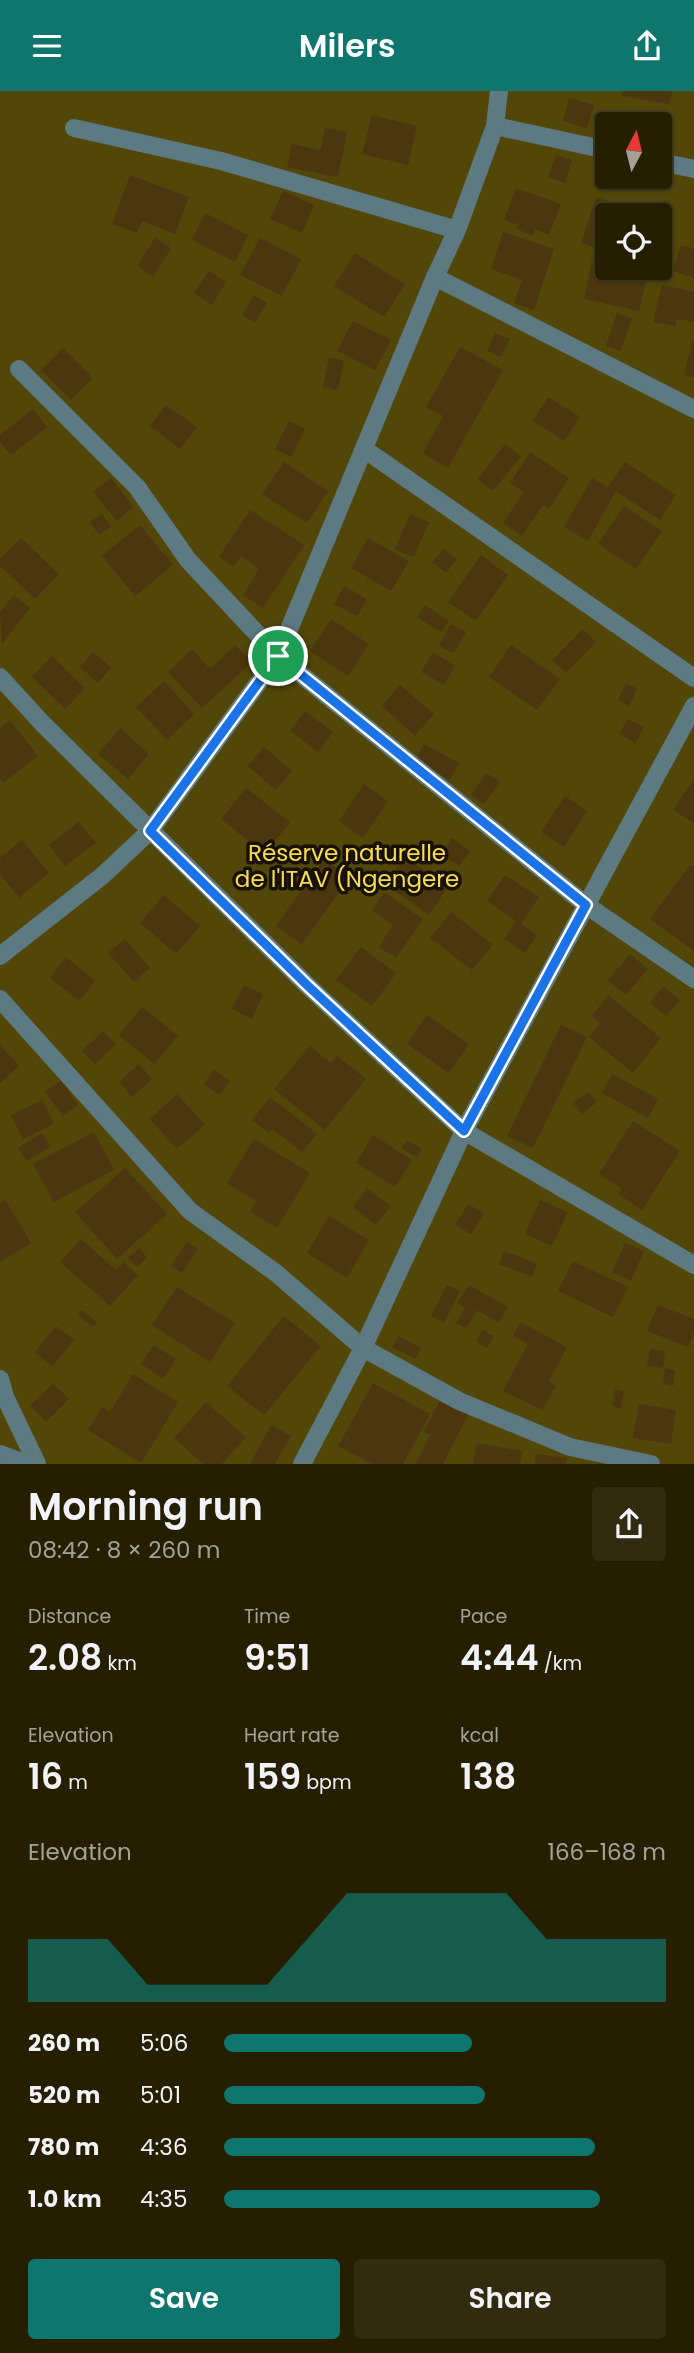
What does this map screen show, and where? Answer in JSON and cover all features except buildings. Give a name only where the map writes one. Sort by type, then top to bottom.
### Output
[{"type":"street","points":[[0,956],[102,876],[150,831],[278,656],[457,230],[495,127],[499,91]]},
{"type":"street","points":[[495,127],[595,148]]},
{"type":"street","points":[[74,128],[221,161],[457,230]]},
{"type":"street","points":[[672,164],[694,169]]},
{"type":"street","points":[[435,277],[694,409]]},
{"type":"street","points":[[19,369],[137,488],[188,560],[278,656],[586,905],[694,979]]},
{"type":"street","points":[[364,449],[694,678]]},
{"type":"street","points":[[0,677],[43,724],[308,986],[464,1131],[694,1265]]},
{"type":"street","points":[[302,1464],[363,1348],[464,1131],[694,706]]},
{"type":"street","points":[[0,999],[190,1211],[276,1273],[363,1348],[460,1401],[570,1447],[651,1464]]},
{"type":"street","points":[[0,1379],[5,1397],[37,1464]]},
{"type":"street","points":[[0,1454],[27,1464]]},
{"type":"green space","name":"Réserve naturelle de l'ITAV (Ngengere","points":[[0,91],[694,91],[694,1464],[0,1464]]},
{"type":"route","points":[[278,656],[586,905],[464,1131],[308,986],[150,831],[278,656]]}]
